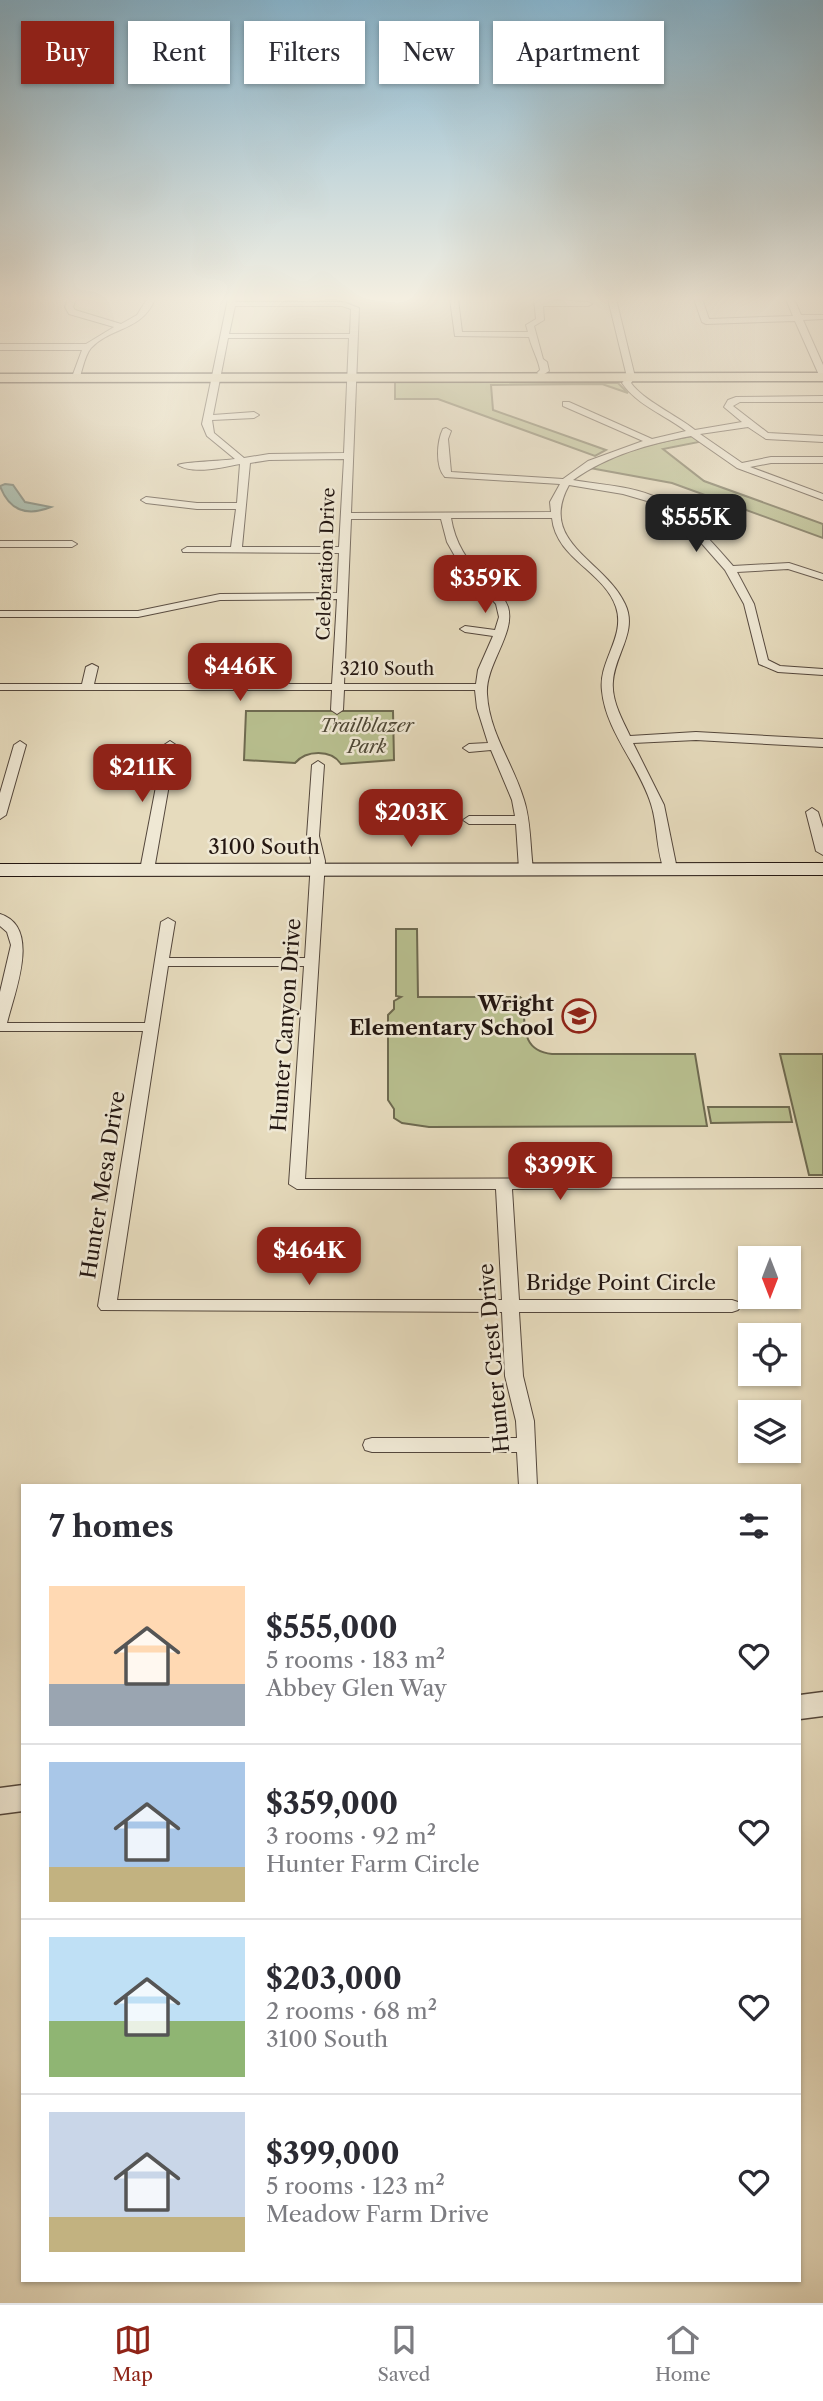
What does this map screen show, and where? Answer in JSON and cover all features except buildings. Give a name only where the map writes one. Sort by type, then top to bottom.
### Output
[{"type":"main road","name":"3100 South","points":[[0,870],[823,869]]},
{"type":"street","points":[[211,406],[210,434],[243,460],[247,471],[236,550]]},
{"type":"street","name":"Celebration Drive","points":[[337,710],[351,406]]},
{"type":"street","points":[[572,406],[650,441]]},
{"type":"street","points":[[656,406],[687,429],[696,432],[722,455],[740,466],[823,497]]},
{"type":"street","points":[[730,406],[760,434],[774,438],[823,439]]},
{"type":"street","points":[[209,418],[254,415]]},
{"type":"street","points":[[670,869],[658,806],[611,704],[607,687],[610,666],[623,636],[622,609],[608,584],[568,545],[558,530],[555,515],[557,500],[567,482],[606,455],[650,441],[749,424]]},
{"type":"street","points":[[446,430],[443,439],[445,472],[448,475],[567,482],[624,491],[657,501],[700,535],[730,569],[751,610],[763,662],[778,669],[823,672]]},
{"type":"street","points":[[183,465],[211,466],[276,456],[348,456]]},
{"type":"street","points":[[740,466],[771,460],[823,460]]},
{"type":"street","points":[[145,500],[197,506],[242,506]]},
{"type":"street","points":[[445,515],[454,547],[468,575],[502,606],[505,620],[487,656],[481,687],[484,709],[522,820],[526,869]]},
{"type":"street","points":[[345,516],[555,515]]},
{"type":"street","points":[[0,544],[72,544]]},
{"type":"street","points":[[187,550],[343,550]]},
{"type":"street","points":[[730,569],[789,566],[823,577]]},
{"type":"street","points":[[0,614],[138,614],[226,597],[343,596]]},
{"type":"street","points":[[226,597],[229,611]]},
{"type":"street","points":[[53,614],[57,598]]},
{"type":"street","points":[[465,629],[500,634]]},
{"type":"street","points":[[87,687],[92,667]]},
{"type":"street","points":[[217,687],[219,667]]},
{"type":"street","name":"3210 South","points":[[0,687],[481,687]]},
{"type":"street","points":[[628,740],[696,736],[823,743]]},
{"type":"street","points":[[0,815],[20,745]]},
{"type":"street","points":[[147,870],[170,745]]},
{"type":"street","points":[[469,748],[497,746]]},
{"type":"street","name":"Hunter Canyon Drive","points":[[318,765],[313,836],[318,850],[317,870],[297,1184],[503,1183]]},
{"type":"street","points":[[812,812],[823,851]]},
{"type":"street","points":[[469,820],[522,820]]},
{"type":"street","points":[[0,918],[16,936],[18,949],[0,1025],[152,1027]]},
{"type":"street","name":"Hunter Mesa Drive","points":[[168,922],[107,1306],[510,1306]]},
{"type":"street","points":[[162,962],[311,962]]},
{"type":"street","points":[[503,1183],[823,1183]]},
{"type":"street","name":"Hunter Crest Drive","points":[[503,1183],[515,1382],[525,1421],[528,1484]]},
{"type":"street","name":"Bridge Point Circle","points":[[510,1306],[732,1306]]},
{"type":"street","points":[[372,1445],[526,1445]]},
{"type":"street","points":[[801,1707],[823,1704]]},
{"type":"street","points":[[0,1801],[21,1798]]},
{"type":"green space","points":[[459,406],[493,406],[493,410],[606,450],[595,456]]},
{"type":"green space","points":[[693,436],[699,442],[663,449],[704,481],[823,524],[823,538],[672,483],[590,468],[640,448]]},
{"type":"green space","name":"Trailblazer Park","points":[[246,711],[393,711],[394,760],[341,764],[331,756],[318,753],[305,756],[295,763],[244,760]]},
{"type":"green space","points":[[396,929],[417,929],[418,997],[520,997],[523,1000],[527,1036],[535,1048],[542,1052],[695,1054],[707,1126],[429,1127],[402,1123],[394,1118],[394,1109],[388,1100],[388,1015],[394,1009],[394,1001],[401,997],[396,996]]},
{"type":"green space","points":[[780,1054],[823,1054],[823,1175],[809,1175]]},
{"type":"green space","points":[[708,1107],[789,1107],[792,1122],[711,1123]]},
{"type":"water","points":[[13,485],[25,502],[51,507],[26,511],[14,506],[0,486]]},
{"type":"place","name":"Wright Elementary School","points":[[579,1016]]}]
